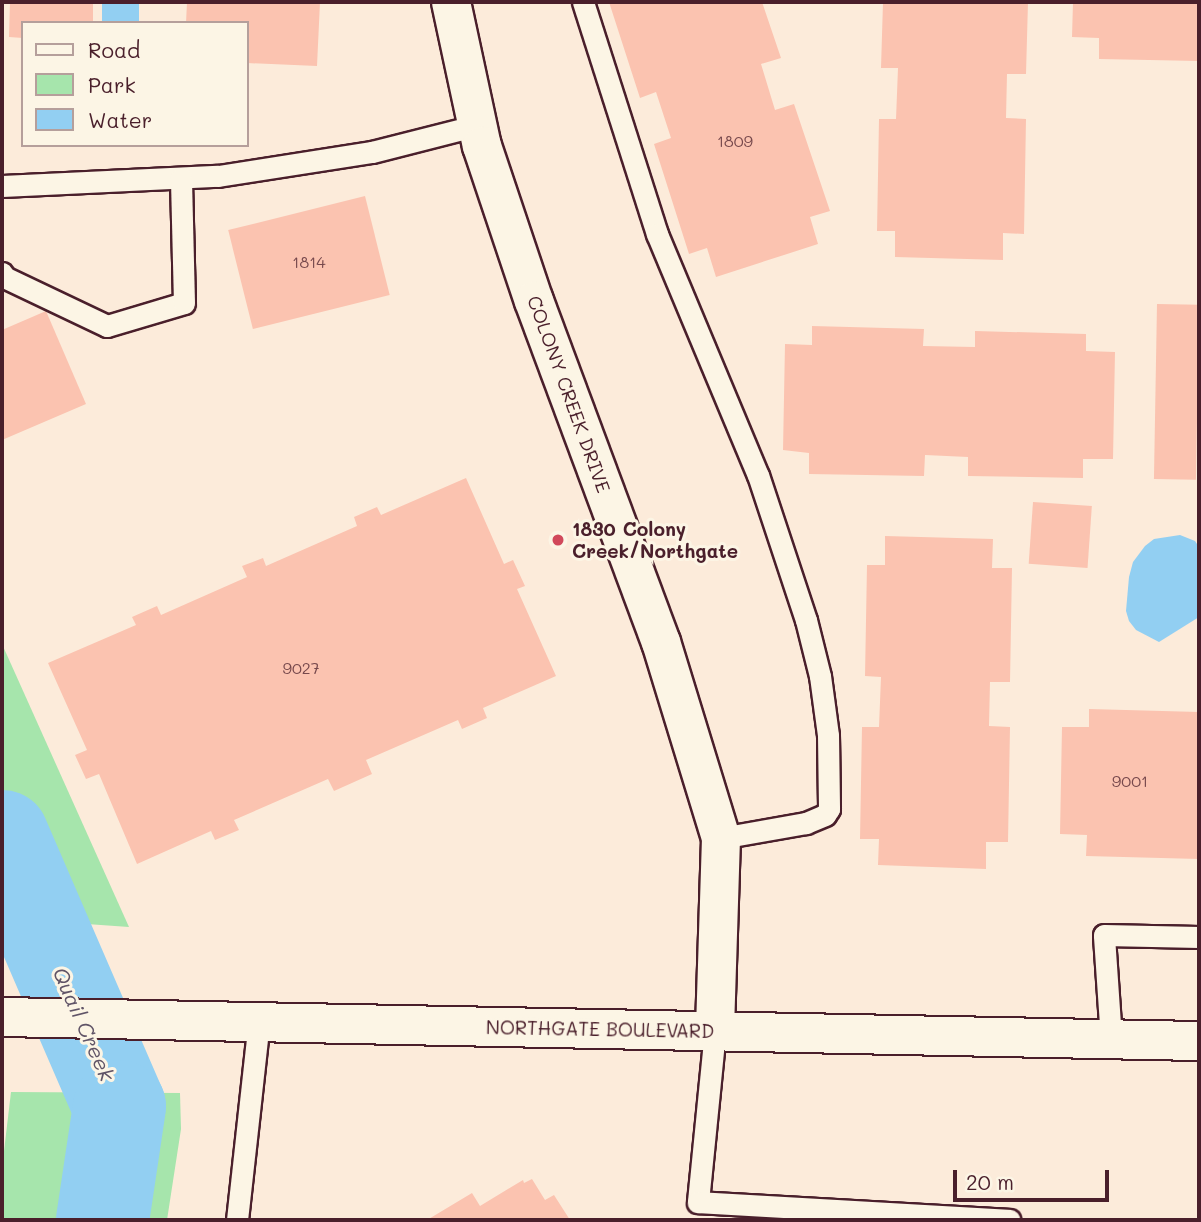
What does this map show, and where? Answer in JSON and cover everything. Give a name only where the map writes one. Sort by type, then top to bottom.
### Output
[{"type":"street","name":"COLONY CREEK DRIVE","points":[[451,2],[478,125],[534,301],[660,642],[721,838],[715,1031]]},
{"type":"street","name":"NORTHGATE BOULEVARD","points":[[6,1017],[1199,1041]]},
{"type":"lane","points":[[583,2],[657,234],[758,475],[806,620],[820,676],[828,735],[829,809],[825,815],[806,822],[721,838]]},
{"type":"lane","points":[[2,186],[218,176],[372,152],[478,125]]},
{"type":"lane","points":[[2,273],[4,277],[107,327],[184,303],[181,178]]},
{"type":"lane","points":[[1111,1039],[1104,935],[1199,937]]},
{"type":"lane","points":[[238,1211],[259,1021]]},
{"type":"lane","points":[[715,1031],[698,1202],[1009,1220]]},
{"type":"green space","points":[[2,644],[129,927],[2,918]]},
{"type":"green space","points":[[11,1092],[180,1093],[181,1129],[167,1220],[2,1220],[2,1168]]},
{"type":"water","points":[[102,2],[139,2],[139,21],[102,21]]},
{"type":"water","points":[[1180,535],[1195,541],[1199,547],[1199,617],[1159,642],[1136,630],[1129,621],[1126,611],[1129,577],[1133,562],[1145,546],[1154,539]]},
{"type":"building","points":[[10,2],[93,2],[93,21],[21,21],[21,38],[9,37]]},
{"type":"building","points":[[187,2],[320,2],[317,66],[248,63],[248,21],[186,21]]},
{"type":"building","points":[[609,2],[762,2],[781,58],[761,64],[775,110],[794,104],[830,211],[810,217],[818,244],[716,277],[707,248],[689,254],[654,144],[671,138],[656,92],[640,98]]},
{"type":"building","points":[[883,2],[1028,2],[1026,74],[1007,74],[1006,118],[1026,119],[1024,234],[1003,233],[1003,260],[895,257],[895,231],[877,231],[879,119],[896,119],[898,68],[881,68]]},
{"type":"building","points":[[1073,2],[1199,2],[1199,61],[1099,59],[1099,38],[1072,37]]},
{"type":"building","points":[[365,196],[390,295],[253,329],[228,230]]},
{"type":"building","points":[[1157,304],[1199,305],[1196,480],[1154,479]]},
{"type":"building","points":[[46,311],[86,404],[2,440],[2,330]]},
{"type":"building","points":[[812,326],[924,329],[923,346],[975,347],[975,331],[1086,334],[1086,351],[1115,352],[1113,459],[1083,459],[1083,478],[968,476],[968,457],[925,455],[924,476],[809,474],[809,453],[783,450],[785,344],[812,345]]},
{"type":"building","points":[[466,478],[504,564],[513,560],[525,586],[517,589],[556,676],[483,708],[487,718],[462,729],[458,720],[366,760],[372,774],[334,791],[328,779],[234,820],[239,830],[215,840],[211,831],[137,864],[99,774],[86,779],[75,755],[87,750],[48,663],[136,625],[132,617],[157,606],[161,615],[247,577],[242,566],[263,558],[266,566],[357,526],[354,517],[377,507],[381,515]]},
{"type":"building","points":[[1033,502],[1092,506],[1088,568],[1029,564]]},
{"type":"building","points":[[885,536],[993,539],[992,568],[1012,568],[1010,682],[990,682],[989,726],[1010,727],[1008,842],[986,842],[986,869],[878,865],[879,839],[860,839],[862,727],[879,727],[881,677],[865,676],[867,565],[885,565]]},
{"type":"building","points":[[1089,709],[1199,712],[1199,859],[1086,856],[1087,835],[1060,834],[1062,727],[1089,727]]},
{"type":"building","points":[[532,1179],[545,1200],[554,1195],[570,1220],[427,1220],[472,1193],[480,1206],[523,1180],[524,1183]]},
{"type":"waterway","name":"Quail Creek","points":[[2,836],[119,1106],[102,1220]]},
{"type":"place","name":"1830 Colony Creek/Northgate","points":[[558,540]]}]
